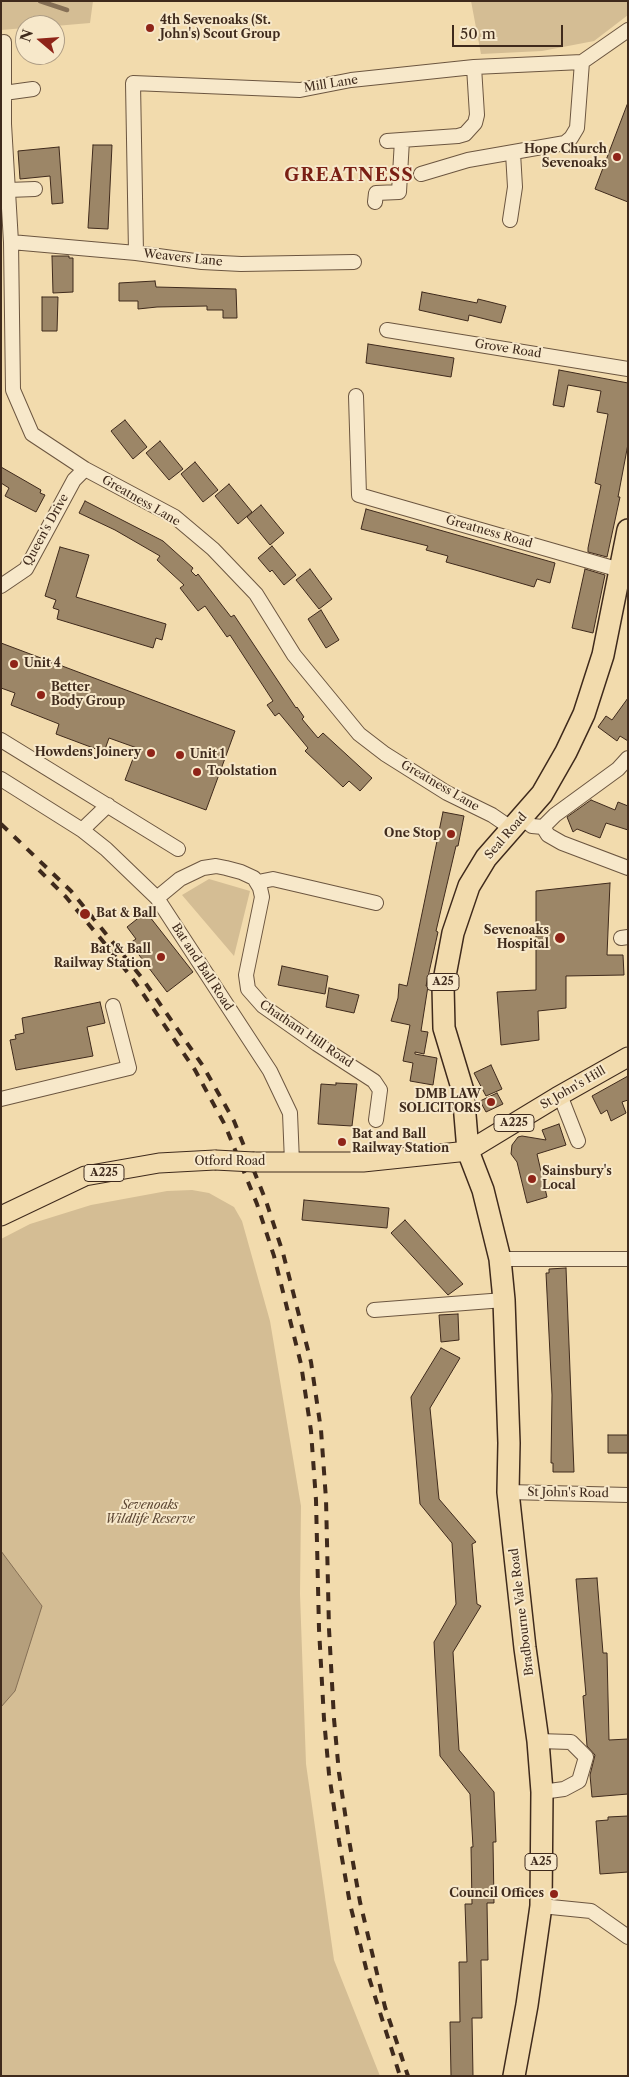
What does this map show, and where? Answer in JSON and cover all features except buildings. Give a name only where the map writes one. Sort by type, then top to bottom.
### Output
[{"type":"highway","name":"Seal Road","points":[[468,1151],[463,1091],[444,1028],[444,975],[453,933],[469,886],[486,858],[542,794],[566,752],[584,714],[603,655],[628,530]]},
{"type":"highway","name":"Bradbourne Vale Road","points":[[468,1151],[483,1190],[500,1259],[504,1300],[509,1443],[508,1492],[525,1648],[538,1741],[542,1792],[541,1906],[527,2005],[514,2076]]},
{"type":"main road","name":"St John's Hill","points":[[468,1151],[560,1094],[628,1057]]},
{"type":"main road","name":"Otford Road","points":[[1,1216],[86,1176],[160,1163],[215,1160],[292,1162],[391,1160],[468,1151]]},
{"type":"street","points":[[421,174],[482,157],[560,145],[571,138],[577,128],[582,62],[628,30]]},
{"type":"street","name":"Greatness Lane","points":[[4,42],[3,123],[11,242],[7,391],[32,434],[85,469],[175,517],[212,549],[256,594],[294,655],[359,734],[385,754],[439,788],[498,818],[542,827],[548,836],[562,843],[628,868]]},
{"type":"street","name":"Mill Lane","points":[[136,253],[133,84],[300,90],[351,80],[474,67],[582,62]]},
{"type":"street","points":[[386,141],[458,136],[470,129],[477,115],[474,67]]},
{"type":"street","points":[[4,93],[33,89]]},
{"type":"street","points":[[375,202],[376,193],[400,192],[402,140]]},
{"type":"street","points":[[510,220],[515,186],[513,152]]},
{"type":"street","points":[[8,190],[35,189]]},
{"type":"street","name":"Weavers Lane","points":[[11,242],[136,253],[202,262],[241,264],[354,262]]},
{"type":"street","name":"Grove Road","points":[[387,330],[628,369]]},
{"type":"street","name":"Greatness Road","points":[[356,396],[359,495],[620,570]]},
{"type":"street","name":"Queen's Drive","points":[[1,586],[26,568],[74,480],[85,469]]},
{"type":"street","points":[[1,740],[178,849]]},
{"type":"street","points":[[542,827],[555,814],[605,779],[628,758]]},
{"type":"street","name":"Bat and Ball Road","points":[[1,778],[82,830],[157,898],[270,1071],[290,1113],[292,1162]]},
{"type":"street","points":[[82,830],[108,805]]},
{"type":"street","points":[[157,898],[184,876],[210,867],[235,870],[249,875],[258,882],[274,880],[376,903]]},
{"type":"street","name":"Chatham Hill Road","points":[[258,882],[262,897],[246,975],[248,989],[258,1002],[277,1016],[374,1080],[380,1090],[376,1120]]},
{"type":"street","points":[[1,1099],[129,1068],[113,1006]]},
{"type":"street","points":[[560,1094],[578,1141]]},
{"type":"street","points":[[500,1259],[628,1259]]},
{"type":"street","points":[[374,1310],[504,1300]]},
{"type":"street","name":"St John's Road","points":[[508,1492],[628,1495]]},
{"type":"street","points":[[538,1741],[572,1742],[586,1757],[580,1781],[564,1789],[542,1792]]},
{"type":"street","points":[[541,1906],[591,1911],[628,1937]]},
{"type":"green space","points":[[1,1],[93,1],[90,23],[65,25],[65,15],[15,15],[15,29],[1,30]]},
{"type":"green space","points":[[471,1],[628,1],[628,15],[594,41],[542,51],[481,54]]},
{"type":"green space","points":[[209,879],[250,891],[234,956],[182,895]]},
{"type":"green space","name":"Sevenoaks Wildlife Reserve","points":[[192,1190],[209,1193],[234,1207],[242,1221],[270,1321],[301,1506],[300,1594],[306,1764],[334,1960],[380,2076],[1,2076],[1,1239],[30,1224],[91,1205],[167,1191]]},
{"type":"shaded area","points":[[1,1551],[42,1606],[15,1691],[1,1707]]},
{"type":"waterway","points":[[40,1],[67,10]]},
{"type":"railway","points":[[1,824],[71,891],[142,978],[203,1066],[234,1121],[266,1201],[283,1253],[311,1362],[321,1430],[326,1499],[329,1629],[334,1719],[339,1773],[349,1840],[360,1902],[385,2007],[408,2076]]},
{"type":"railway","points":[[39,870],[66,897],[135,982],[195,1070],[225,1125],[257,1204],[274,1256],[301,1364],[311,1431],[316,1500],[319,1629],[324,1719],[329,1774],[339,1841],[350,1904],[366,1968],[400,2076]]},
{"type":"place","name":"4th Sevenoaks (St. John's) Scout Group","points":[[150,28]]},
{"type":"place","name":"Hope Church Sevenoaks","points":[[617,157]]},
{"type":"place","name":"Unit 4","points":[[14,664]]},
{"type":"place","name":"Better Body Group","points":[[41,695]]},
{"type":"place","name":"Howdens Joinery","points":[[151,753]]},
{"type":"place","name":"Unit 1","points":[[180,755]]},
{"type":"place","name":"Toolstation","points":[[197,772]]},
{"type":"place","name":"One Stop","points":[[451,834]]},
{"type":"place","name":"Bat & Ball","points":[[85,914]]},
{"type":"place","name":"Sevenoaks Hospital","points":[[560,938]]},
{"type":"place","name":"Bat & Ball Railway Station","points":[[161,957]]},
{"type":"place","name":"DMB LAW SOLICITORS","points":[[491,1102]]},
{"type":"place","name":"Bat and Ball Railway Station","points":[[342,1142]]},
{"type":"place","name":"Sainsbury's Local","points":[[532,1179]]},
{"type":"place","name":"Council Offices","points":[[554,1894]]},
{"type":"district","name":"GREATNESS","points":[[349,176]]}]
